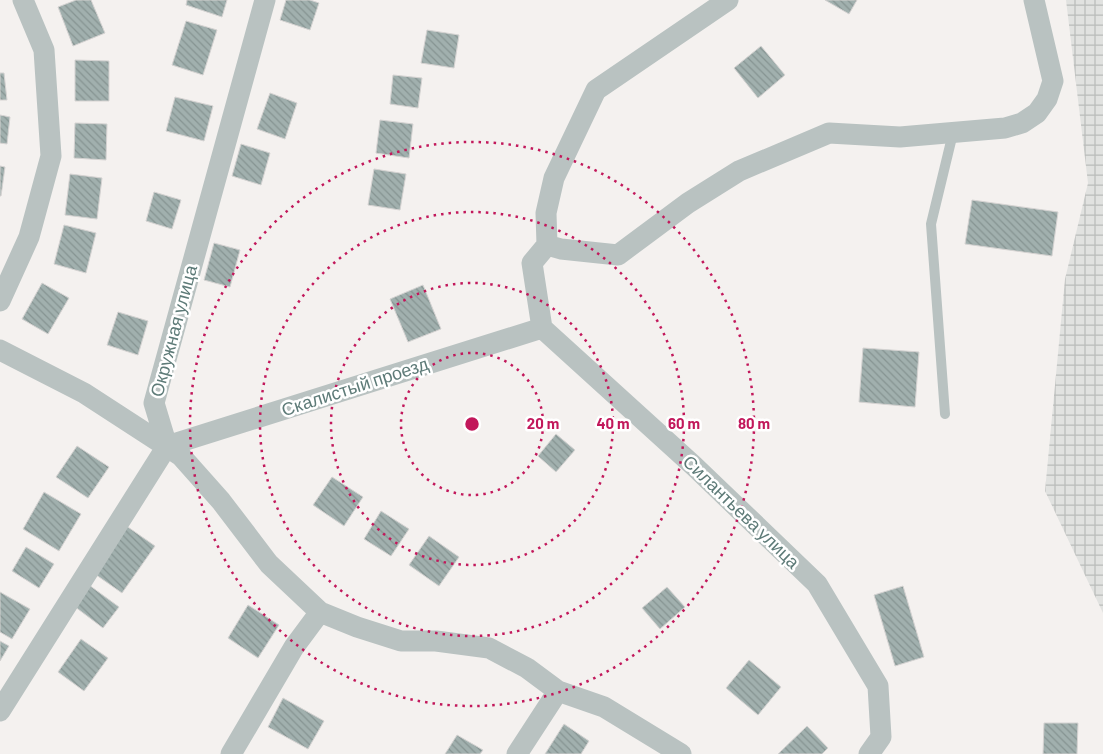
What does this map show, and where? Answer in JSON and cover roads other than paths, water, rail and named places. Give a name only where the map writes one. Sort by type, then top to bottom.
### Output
[{"type":"street","points":[[0,301],[30,237],[51,156],[44,50],[23,0]]},
{"type":"street","name":"Окружная улица","points":[[168,446],[154,403],[265,0]]},
{"type":"street","points":[[542,328],[532,263],[547,245],[546,213],[554,178],[596,90],[728,0]]},
{"type":"street","points":[[547,245],[561,249],[618,254],[688,203],[739,171],[829,133],[900,137],[1005,128],[1022,123],[1037,113],[1048,99],[1053,82],[1034,0]]},
{"type":"street","name":"Скалистый проезд","points":[[168,446],[542,328]]},
{"type":"street","name":"Силантьева улица","points":[[542,328],[694,466],[817,584],[878,686],[882,737],[868,754]]},
{"type":"street","points":[[0,350],[84,393],[181,456],[221,501],[269,564],[320,612],[357,627],[401,640],[436,641],[489,648],[527,668],[558,691],[604,707],[681,754]]},
{"type":"street","points":[[0,711],[168,446]]},
{"type":"street","points":[[231,754],[294,647],[320,612]]},
{"type":"street","points":[[517,754],[558,691]]},
{"type":"lane","points":[[945,414],[931,224],[953,133]]}]
